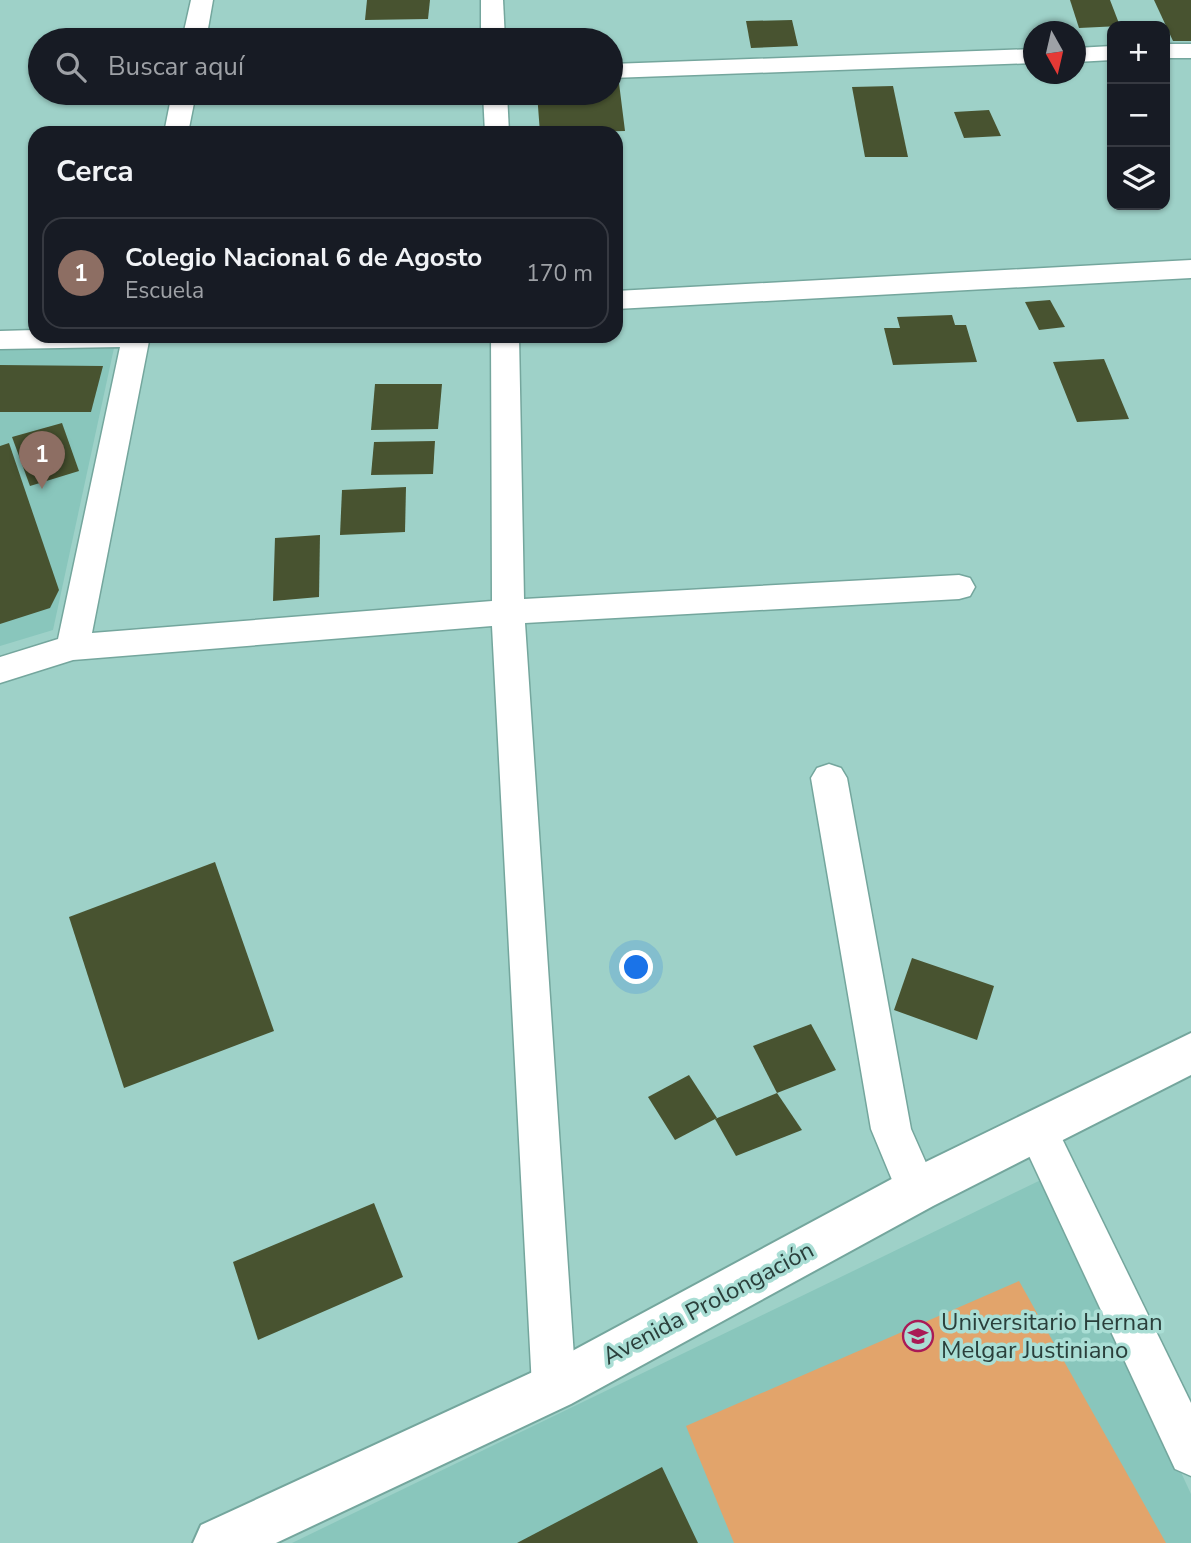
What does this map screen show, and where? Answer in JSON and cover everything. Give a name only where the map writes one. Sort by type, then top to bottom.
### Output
[{"type":"street","points":[[196,28],[202,0]]},
{"type":"street","points":[[492,0],[493,28]]},
{"type":"street","points":[[1170,51],[1191,51]]},
{"type":"street","points":[[1086,54],[1107,53]]},
{"type":"street","points":[[623,71],[1023,56]]},
{"type":"street","points":[[177,126],[182,105]]},
{"type":"street","points":[[496,105],[497,126]]},
{"type":"street","points":[[623,300],[1191,270]]},
{"type":"street","points":[[0,340],[28,339]]},
{"type":"street","points":[[73,647],[135,343]]},
{"type":"street","points":[[505,343],[508,612],[554,1387]]},
{"type":"street","points":[[0,670],[73,647],[508,612],[959,587]]},
{"type":"street","points":[[829,778],[891,1129],[917,1190]]},
{"type":"street","name":"Avenida Prolongación","points":[[219,1543],[554,1387],[917,1190],[1191,1053]]},
{"type":"street","points":[[1037,1130],[1191,1453]]},
{"type":"shaded area","points":[[0,348],[114,348],[53,630],[0,646]]},
{"type":"shaded area","name":"Universitario Hernan Melgar Justiniano","points":[[1045,1178],[1191,1494],[1191,1543],[292,1543]]},
{"type":"shaded area","points":[[1019,1281],[1166,1543],[734,1543],[686,1426]]},
{"type":"building","points":[[367,0],[430,0],[428,19],[365,20]]},
{"type":"building","points":[[1070,0],[1110,0],[1118,21],[1107,21],[1107,27],[1086,28],[1086,21],[1077,21]]},
{"type":"building","points":[[1154,0],[1191,0],[1191,41],[1173,41],[1170,21],[1164,21]]},
{"type":"building","points":[[792,20],[798,46],[751,48],[746,21]]},
{"type":"building","points":[[893,86],[908,157],[865,157],[852,87]]},
{"type":"building","points":[[538,105],[622,105],[625,131],[623,126],[539,126]]},
{"type":"building","points":[[989,110],[1001,136],[964,138],[954,112]]},
{"type":"building","points":[[1050,300],[1065,327],[1039,330],[1025,302]]},
{"type":"building","points":[[952,315],[955,325],[966,325],[977,362],[893,365],[884,328],[900,328],[897,317]]},
{"type":"building","points":[[1104,359],[1129,419],[1077,422],[1053,362]]},
{"type":"building","points":[[0,365],[103,366],[91,412],[0,412]]},
{"type":"building","points":[[375,384],[442,384],[438,429],[371,430]]},
{"type":"building","points":[[62,423],[79,471],[30,486],[12,437]]},
{"type":"building","points":[[435,441],[433,474],[371,475],[374,442]]},
{"type":"building","points":[[9,443],[59,590],[50,608],[0,624],[0,446]]},
{"type":"building","points":[[406,487],[405,532],[340,535],[342,490]]},
{"type":"building","points":[[320,535],[319,597],[273,601],[275,538]]},
{"type":"building","points":[[215,862],[274,1031],[124,1088],[69,917]]},
{"type":"building","points":[[912,958],[994,986],[977,1040],[894,1010]]},
{"type":"building","points":[[811,1024],[836,1070],[777,1093],[753,1046]]},
{"type":"building","points":[[689,1075],[717,1118],[675,1140],[648,1097]]},
{"type":"building","points":[[777,1093],[802,1130],[736,1156],[715,1119]]},
{"type":"building","points":[[374,1203],[403,1277],[258,1340],[233,1262]]},
{"type":"building","points":[[662,1467],[698,1543],[517,1543]]},
{"type":"place","name":"Colegio Nacional 6 de Agosto","points":[[42,489]]},
{"type":"place","name":"Universitario Hernan Melgar Justiniano","points":[[918,1336]]}]
